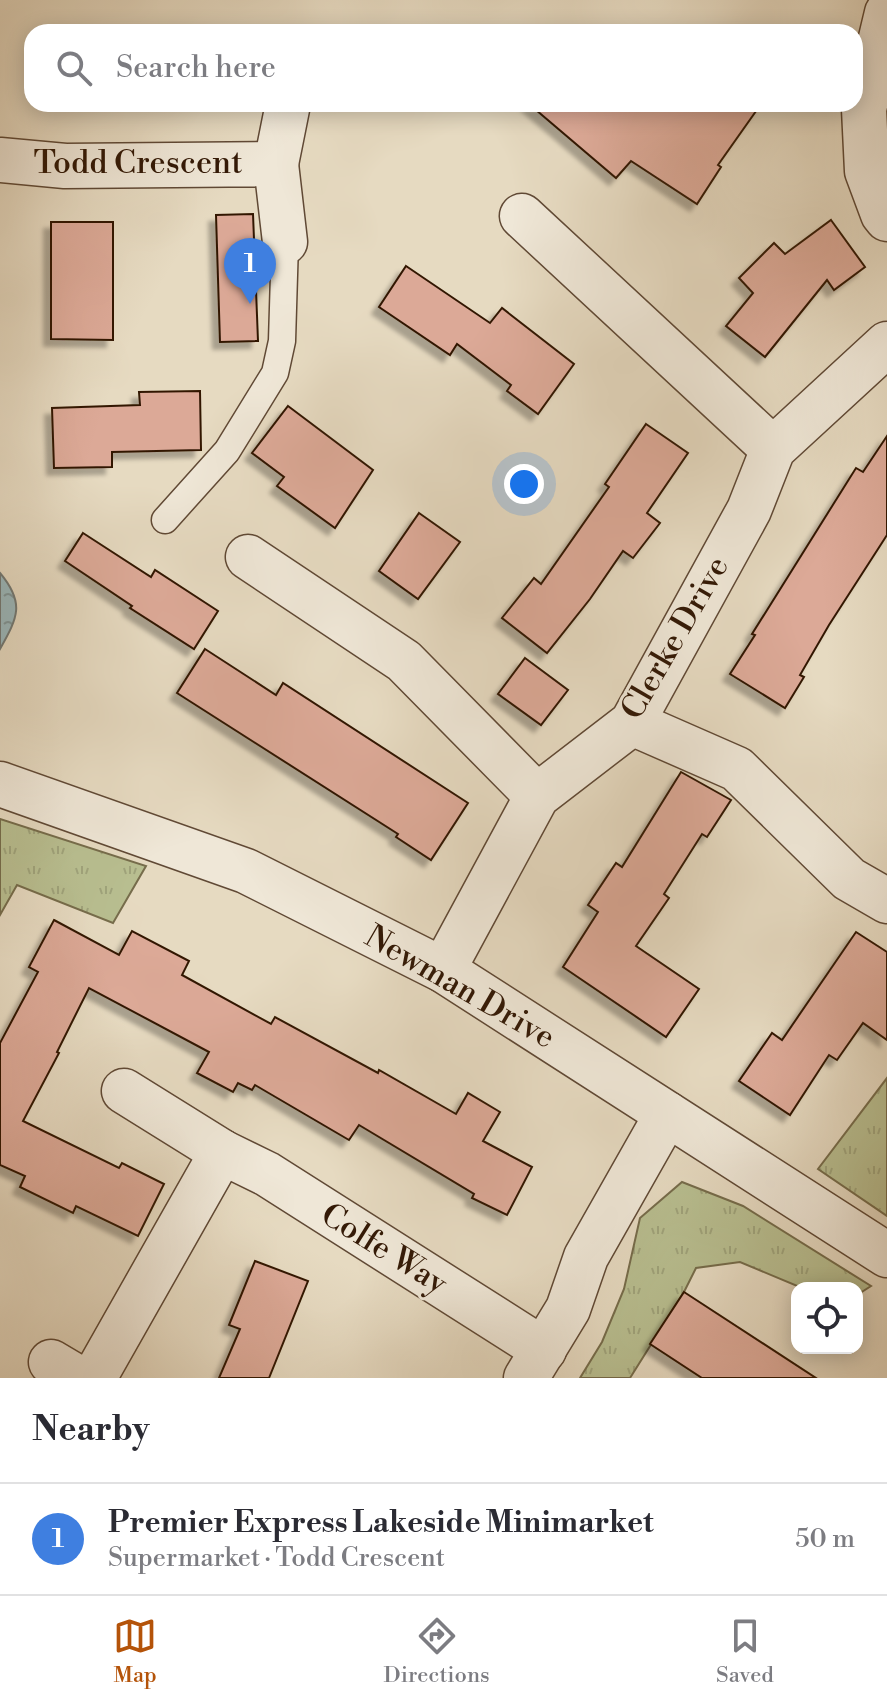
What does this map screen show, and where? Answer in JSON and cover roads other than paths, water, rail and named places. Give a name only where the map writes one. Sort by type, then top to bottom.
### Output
[{"type":"street","points":[[887,13],[864,109],[867,171],[887,219]]},
{"type":"street","name":"Todd Crescent","points":[[285,242],[276,164],[286,112]]},
{"type":"street","name":"Todd Crescent","points":[[0,160],[65,166],[276,164]]},
{"type":"street","points":[[522,216],[773,449]]},
{"type":"street","name":"Clerke Drive","points":[[443,970],[537,796],[632,723],[749,510],[773,449],[887,344]]},
{"type":"street","points":[[248,557],[404,661],[537,796]]},
{"type":"street","points":[[632,723],[737,769],[849,879],[887,901]]},
{"type":"street","name":"Newman Drive","points":[[0,784],[246,871],[443,970],[887,1255]]},
{"type":"street","name":"Colfe Way","points":[[124,1091],[222,1152],[267,1174],[535,1364]]},
{"type":"street","points":[[535,1364],[568,1309],[586,1257],[667,1114]]},
{"type":"street","points":[[94,1378],[222,1152]]},
{"type":"lane","points":[[165,520],[227,451],[275,373],[282,341],[285,242]]},
{"type":"water","points":[[0,573],[13,593],[16,610],[15,619],[0,649]]},
{"type":"place","name":"Premier Express Lakeside Minimarket","points":[[250,304]]}]
